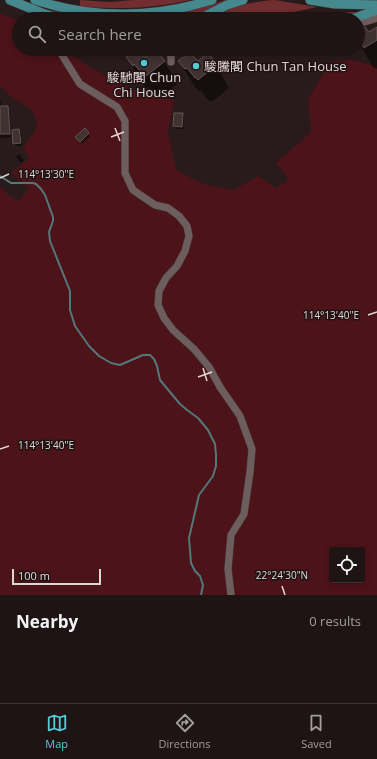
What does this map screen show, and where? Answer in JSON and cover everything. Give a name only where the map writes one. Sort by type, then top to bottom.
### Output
[{"type":"main road","points":[[10,0],[40,12]]},
{"type":"main road","points":[[35,0],[89,12]]},
{"type":"main road","points":[[159,12],[169,11],[212,0]]},
{"type":"main road","points":[[214,12],[243,0]]},
{"type":"main road","points":[[310,0],[336,4],[377,5]]},
{"type":"main road","points":[[365,14],[377,10]]},
{"type":"lane","points":[[365,22],[377,18]]},
{"type":"lane","points":[[63,56],[80,84],[117,107],[125,121],[125,173],[133,190],[155,205],[168,208],[179,216],[187,226],[189,236],[185,251],[177,266],[166,278],[158,291],[158,305],[164,318],[173,330],[194,349],[209,367],[220,387],[240,416],[252,449],[244,514],[231,535],[228,569],[230,595]]},
{"type":"lane","points":[[171,56],[171,62]]},
{"type":"shaded area","points":[[80,0],[110,2],[133,0],[191,0],[149,7],[108,8],[80,7]]},
{"type":"shaded area","points":[[225,0],[233,0],[207,12],[181,12],[192,10]]},
{"type":"shaded area","points":[[275,0],[317,7],[294,12],[222,12],[254,2]]},
{"type":"shaded area","points":[[0,14],[12,18],[12,56],[73,56],[130,89],[174,100],[168,132],[176,170],[203,184],[234,190],[258,176],[276,188],[287,181],[287,177],[276,163],[311,132],[308,100],[330,62],[351,60],[377,66],[377,595],[0,595],[0,186],[11,197],[19,201],[29,188],[11,173],[29,158],[23,148],[37,127],[35,115],[28,107],[10,96],[0,86]]},
{"type":"building","points":[[365,27],[369,32],[377,27],[377,40],[365,47]]},
{"type":"building","name":"駿馳閣 Chun Chi House","points":[[144,56],[145,58],[148,56],[161,56],[165,61],[146,76],[144,73],[143,75],[134,64],[133,66],[126,57]]},
{"type":"building","name":"駿騰閣 Chun Tan House","points":[[186,56],[193,56],[198,61],[204,56],[211,56],[217,64],[198,80],[178,61],[183,57],[184,58]]},
{"type":"building","points":[[0,106],[8,106],[10,134],[0,134]]},
{"type":"building","points":[[174,113],[183,113],[182,127],[173,126]]},
{"type":"building","points":[[85,128],[89,133],[80,142],[75,137]]},
{"type":"building","points":[[19,129],[21,143],[13,144],[12,130]]},
{"type":"waterway","points":[[0,176],[11,183],[36,184],[45,195],[53,217],[49,232],[50,241],[70,291],[70,310],[75,326],[89,346],[99,356],[111,363],[120,365],[143,355],[150,355],[154,359],[157,366],[160,380],[180,404],[198,418],[208,430],[215,444],[216,466],[213,476],[199,495],[189,538],[191,563],[195,571],[200,576],[203,585],[201,595]]},
{"type":"place","name":"駿馳閣 Chun Chi House","points":[[144,63]]},
{"type":"place","name":"駿騰閣 Chun Tan House","points":[[196,66]]}]
